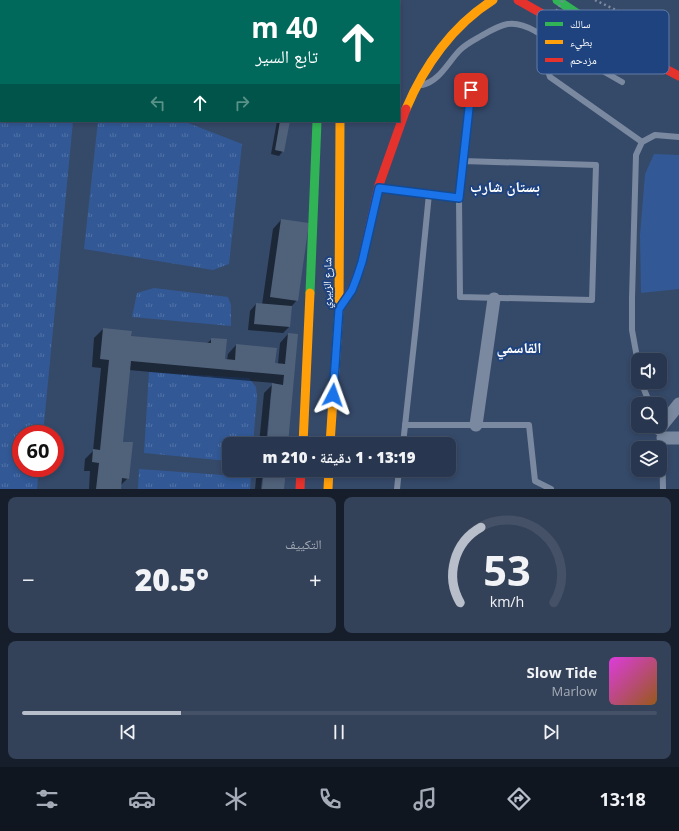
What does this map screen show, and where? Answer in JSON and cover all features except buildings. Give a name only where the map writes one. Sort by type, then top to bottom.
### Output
[{"type":"main road","points":[[339,309],[352,290],[357,277],[362,262],[379,188],[398,128],[416,86],[439,50],[461,26],[480,9],[493,0]]},
{"type":"main road","points":[[518,0],[537,11]]},
{"type":"main road","points":[[557,0],[572,10]]},
{"type":"main road","points":[[669,71],[679,76]]},
{"type":"main road","name":"شارع الزبيري","points":[[303,437],[317,122]]},
{"type":"main road","name":"شارع الزبيري","points":[[330,437],[339,309],[340,122]]},
{"type":"main road","points":[[304,422],[310,437]]},
{"type":"main road","points":[[300,489],[301,477]]},
{"type":"main road","points":[[328,489],[329,477]]},
{"type":"street","points":[[476,425],[494,299]]},
{"type":"street","points":[[667,421],[679,404]]},
{"type":"street","points":[[665,433],[679,438]]},
{"type":"lane","points":[[416,86],[431,82],[460,50],[470,42],[498,26],[510,23],[520,25],[537,33]]},
{"type":"lane","points":[[549,74],[642,142]]},
{"type":"lane","points":[[608,74],[622,82]]},
{"type":"lane","points":[[463,161],[596,166],[592,300],[494,299],[460,297],[459,198],[463,161],[471,90]]},
{"type":"lane","points":[[636,353],[632,330],[636,155],[642,142],[655,135],[679,137]]},
{"type":"lane","points":[[379,188],[459,198]]},
{"type":"lane","points":[[404,437],[429,194]]},
{"type":"lane","points":[[405,425],[529,425],[535,481],[551,489]]},
{"type":"lane","points":[[660,433],[663,489]]},
{"type":"lane","points":[[397,489],[399,477]]},
{"type":"path","points":[[557,10],[563,0]]},
{"type":"path","points":[[595,0],[616,10]]},
{"type":"green space","points":[[0,122],[73,122],[44,425],[12,425],[12,477],[38,477],[37,489],[0,489]]},
{"type":"green space","points":[[98,122],[186,122],[242,144],[229,264],[213,270],[84,249]]},
{"type":"green space","points":[[654,154],[679,155],[679,289],[641,293],[640,235],[645,174]]},
{"type":"green space","points":[[154,288],[228,297],[231,305],[231,326],[132,317],[137,293]]},
{"type":"green space","points":[[149,372],[249,378],[256,387],[257,397],[254,437],[222,437],[222,460],[144,453]]},
{"type":"green space","points":[[139,469],[222,475],[222,477],[251,477],[250,489],[138,489]]},
{"type":"traffic: fast","points":[[557,0],[572,10]]},
{"type":"traffic: fast","points":[[310,293],[317,122]]},
{"type":"traffic: slow","points":[[406,109],[422,77],[441,48],[465,22],[493,0]]},
{"type":"traffic: slow","points":[[330,437],[339,309],[340,122]]},
{"type":"traffic: slow","points":[[303,437],[310,293]]},
{"type":"traffic: slow","points":[[328,489],[329,477]]},
{"type":"traffic: jam","points":[[518,0],[537,11]]},
{"type":"traffic: jam","points":[[669,71],[679,76]]},
{"type":"traffic: jam","points":[[339,309],[352,289],[361,266],[379,185],[406,109]]},
{"type":"traffic: jam","points":[[300,489],[301,477]]},
{"type":"district","name":"بستان شارب","points":[[505,187]]},
{"type":"district","name":"القاسمي","points":[[519,348]]},
{"type":"route","points":[[333,395],[339,309],[352,290],[362,262],[379,188],[459,198],[471,90]]}]
